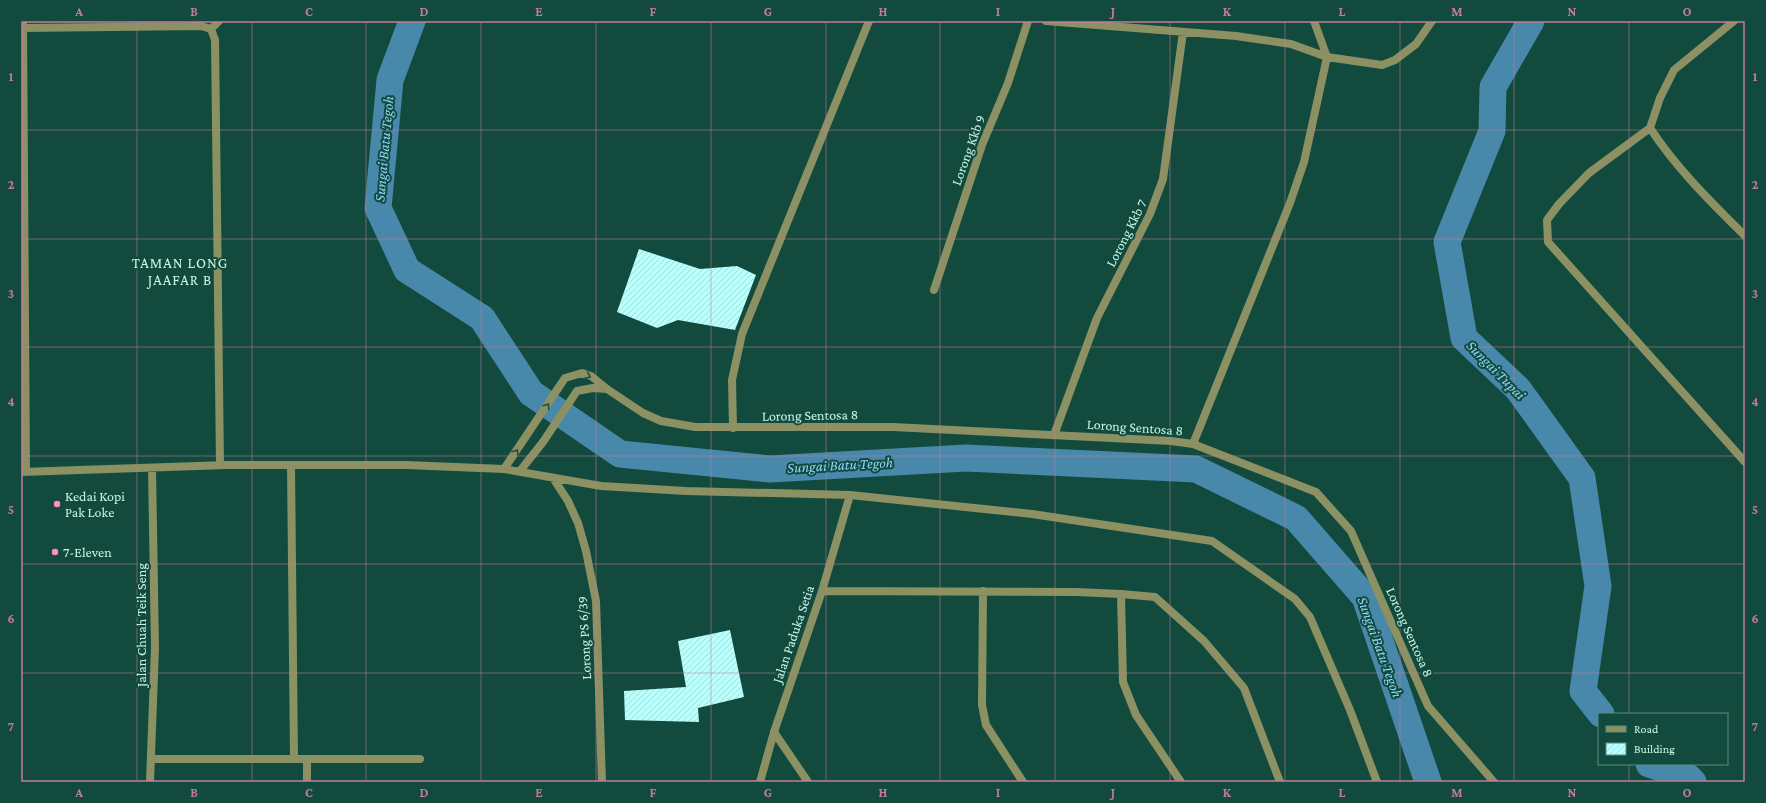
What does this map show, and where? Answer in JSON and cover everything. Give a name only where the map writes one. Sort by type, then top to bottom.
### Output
[{"type":"street","points":[[211,29],[219,21]]},
{"type":"street","points":[[733,428],[732,380],[742,334],[869,21]]},
{"type":"street","name":"Lorong Kkb 9","points":[[934,290],[982,145],[1008,83],[1028,21]]},
{"type":"street","points":[[1046,21],[1236,36],[1290,44],[1326,57],[1382,65],[1395,60],[1416,44],[1432,21]]},
{"type":"street","points":[[1193,444],[1290,203],[1304,162],[1326,57],[1321,46],[1314,21]]},
{"type":"street","points":[[1734,21],[1674,70],[1660,98],[1650,128],[1589,173],[1559,204],[1547,220],[1548,242],[1745,462]]},
{"type":"street","points":[[211,29],[200,26],[23,25],[24,472],[220,465],[406,465],[504,469],[601,486],[686,491],[850,495],[1032,514],[1212,541],[1295,599],[1310,617],[1350,710],[1377,782]]},
{"type":"street","points":[[211,29],[215,40],[220,465]]},
{"type":"street","name":"Lorong Kkb 7","points":[[1054,435],[1097,318],[1157,200],[1163,179],[1183,32]]},
{"type":"street","points":[[1650,128],[1668,156],[1695,186],[1745,236]]},
{"type":"street","name":"Lorong Sentosa 8","points":[[504,469],[566,378],[582,373],[591,376],[643,413],[661,421],[695,427],[893,427],[1171,440],[1193,444],[1316,492],[1346,525],[1351,531],[1428,706],[1494,782]]},
{"type":"street","points":[[520,471],[577,391],[593,388],[608,389]]},
{"type":"street","points":[[291,465],[294,759]]},
{"type":"street","name":"Jalan Chuah Teik Seng","points":[[150,782],[155,648],[152,468]]},
{"type":"street","name":"Lorong PS 6/39","points":[[552,478],[568,501],[578,523],[596,601],[602,782]]},
{"type":"street","name":"Jalan Paduka Setia","points":[[760,782],[774,732],[822,591],[850,495]]},
{"type":"street","points":[[822,591],[983,591],[1122,594],[1155,597],[1204,640],[1244,688],[1280,782]]},
{"type":"street","points":[[983,591],[982,706],[986,725],[1023,782]]},
{"type":"street","points":[[1122,594],[1123,682],[1136,715],[1181,782]]},
{"type":"street","points":[[774,732],[808,782]]},
{"type":"street","points":[[151,759],[420,759]]},
{"type":"street","points":[[307,759],[307,782]]},
{"type":"building","points":[[639,249],[700,269],[737,266],[756,275],[735,330],[678,320],[657,328],[617,312]]},
{"type":"building","points":[[730,630],[744,697],[698,708],[699,722],[625,720],[624,691],[686,687],[678,641]]},
{"type":"waterway","name":"Sungai Batu Tegoh","points":[[412,21],[390,80],[378,208],[407,270],[482,318],[531,393],[620,454],[770,469],[966,458],[1196,469],[1296,518],[1365,597],[1428,782]]},
{"type":"waterway","name":"Sungai Tupai","points":[[1531,21],[1493,87],[1492,131],[1447,242],[1464,338],[1518,389],[1582,478],[1598,586],[1583,691],[1600,713]]},
{"type":"waterway","name":"Sungai Tupai","points":[[1652,765],[1688,777],[1693,782]]},
{"type":"place","name":"Kedai Kopi Pak Loke","points":[[57,504]]},
{"type":"place","name":"7-Eleven","points":[[55,552]]},
{"type":"district","name":"TAMAN LONG JAAFAR B","points":[[180,272]]}]
